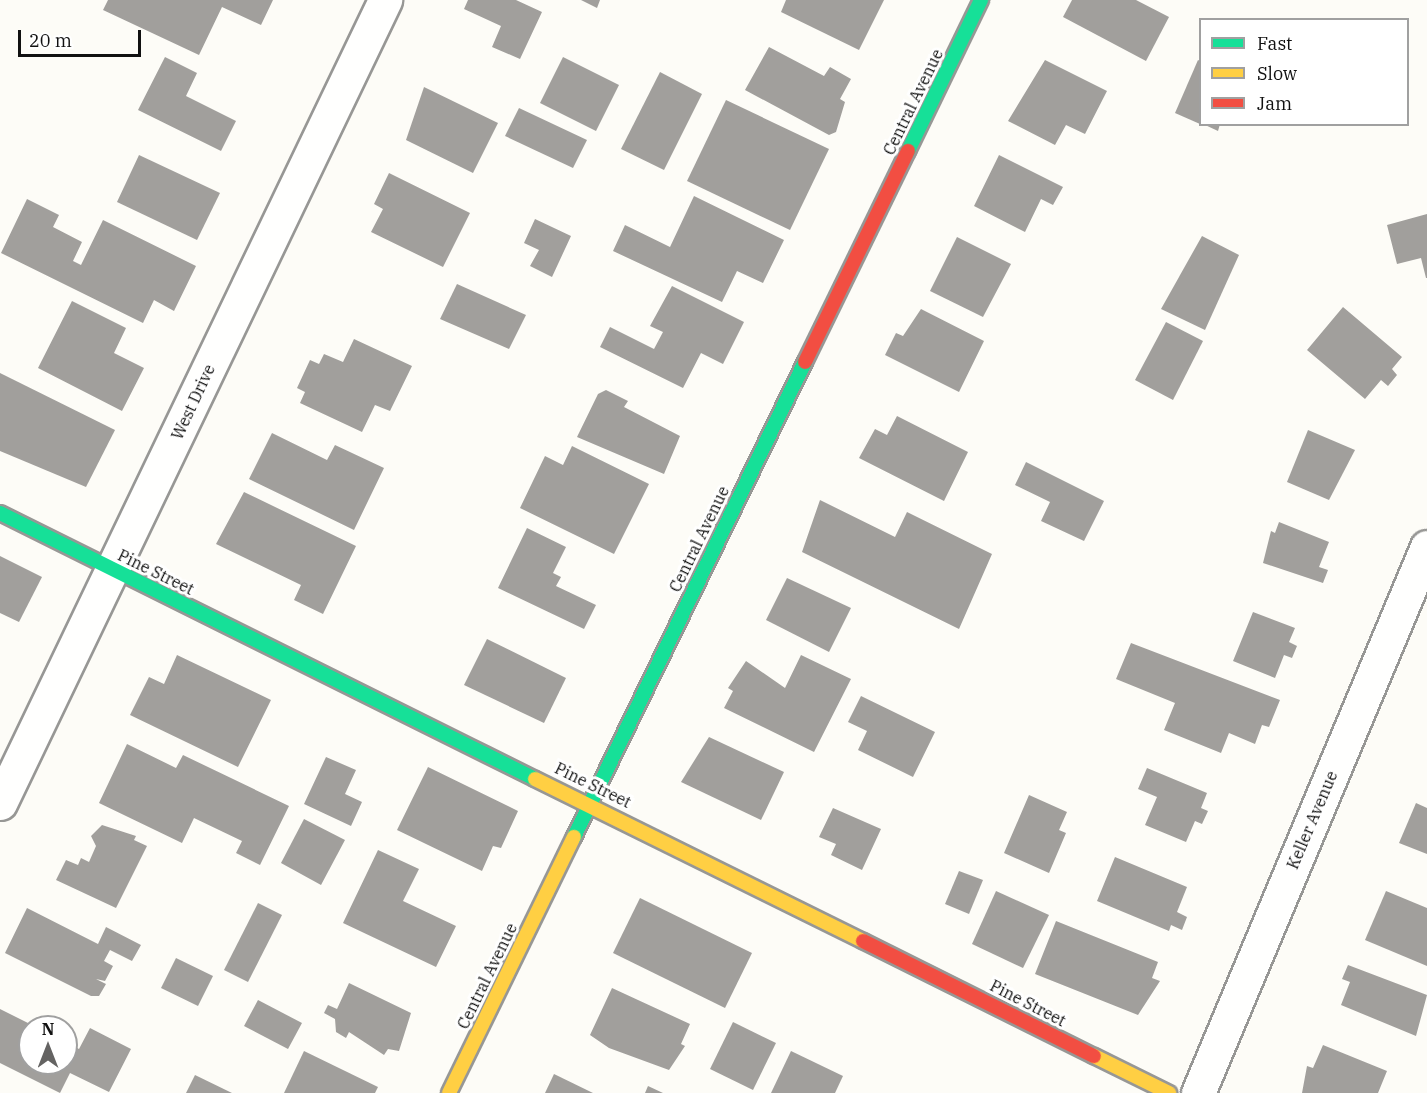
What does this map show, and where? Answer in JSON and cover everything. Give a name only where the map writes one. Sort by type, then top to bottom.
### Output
[{"type":"street","name":"West Drive","points":[[0,802],[385,0]]},
{"type":"street","name":"Central Avenue","points":[[449,1093],[589,801],[981,0]]},
{"type":"street","name":"Pine Street","points":[[0,513],[589,801],[1169,1093]]},
{"type":"street","name":"Keller Avenue","points":[[1198,1093],[1427,547]]},
{"type":"building","points":[[108,0],[273,0],[261,25],[222,7],[199,55],[103,10]]},
{"type":"building","points":[[468,0],[516,0],[542,12],[520,59],[492,47],[501,26],[464,9]]},
{"type":"building","points":[[581,0],[600,0],[597,8]]},
{"type":"building","points":[[786,0],[884,0],[859,50],[781,12]]},
{"type":"building","points":[[1072,0],[1136,0],[1169,17],[1146,61],[1063,17]]},
{"type":"building","points":[[769,47],[824,76],[830,67],[851,79],[840,99],[845,102],[836,132],[829,135],[745,90]]},
{"type":"building","points":[[165,57],[197,73],[186,96],[236,121],[221,151],[138,110]]},
{"type":"building","points":[[563,57],[619,85],[596,131],[540,103]]},
{"type":"building","points":[[1045,60],[1107,91],[1085,134],[1066,125],[1055,145],[1008,121]]},
{"type":"building","points":[[1198,60],[1199,124],[1175,113]]},
{"type":"building","points":[[660,72],[702,94],[664,170],[621,149]]},
{"type":"building","points":[[424,87],[498,123],[473,173],[406,140]]},
{"type":"building","points":[[726,100],[829,149],[790,230],[687,181]]},
{"type":"building","points":[[519,108],[587,140],[573,168],[505,136]]},
{"type":"building","points":[[1207,126],[1219,126],[1218,131]]},
{"type":"building","points":[[139,155],[220,193],[197,240],[117,202]]},
{"type":"building","points":[[999,155],[1063,187],[1053,205],[1041,199],[1025,232],[974,206]]},
{"type":"building","points":[[389,173],[470,213],[443,267],[371,232],[383,209],[374,204]]},
{"type":"building","points":[[694,196],[784,240],[763,283],[737,271],[722,302],[613,251],[625,225],[670,247]]},
{"type":"building","points":[[27,199],[59,215],[53,227],[82,242],[73,261],[81,265],[103,220],[196,266],[174,311],[154,300],[143,323],[1,253]]},
{"type":"building","points":[[1427,214],[1426,278],[1421,258],[1397,264],[1387,225]]},
{"type":"building","points":[[535,219],[571,236],[552,277],[530,266],[539,250],[524,243]]},
{"type":"building","points":[[1202,236],[1239,255],[1205,330],[1161,309]]},
{"type":"building","points":[[957,237],[1011,264],[983,317],[930,291]]},
{"type":"building","points":[[457,284],[526,315],[509,349],[440,319]]},
{"type":"building","points":[[672,286],[744,322],[723,364],[701,353],[683,388],[600,347],[610,327],[654,349],[663,332],[650,326]]},
{"type":"building","points":[[72,301],[126,328],[114,353],[144,368],[122,411],[38,368]]},
{"type":"building","points":[[1343,307],[1402,357],[1392,369],[1397,375],[1388,386],[1381,380],[1365,399],[1307,350]]},
{"type":"building","points":[[921,309],[984,341],[959,392],[885,355],[896,333],[903,336]]},
{"type":"building","points":[[1166,322],[1203,341],[1173,400],[1135,380]]},
{"type":"building","points":[[354,339],[412,366],[390,411],[375,405],[362,432],[300,403],[305,392],[297,388],[310,360],[319,364],[324,354],[343,362]]},
{"type":"building","points":[[0,373],[115,430],[86,487],[0,451]]},
{"type":"building","points":[[606,390],[628,401],[624,407],[680,436],[664,474],[577,437],[598,394]]},
{"type":"building","points":[[897,416],[968,452],[944,501],[859,458],[875,429],[887,435]]},
{"type":"building","points":[[1308,430],[1355,450],[1329,500],[1287,482]]},
{"type":"building","points":[[272,433],[327,460],[335,445],[384,468],[354,530],[249,479]]},
{"type":"building","points":[[572,446],[649,484],[614,554],[520,508],[545,456],[563,465]]},
{"type":"building","points":[[1026,462],[1104,501],[1084,541],[1041,521],[1050,502],[1015,485]]},
{"type":"building","points":[[244,492],[356,546],[323,614],[294,600],[301,585],[216,544]]},
{"type":"building","points":[[820,500],[895,537],[907,512],[992,554],[959,629],[802,552]]},
{"type":"building","points":[[1279,522],[1329,542],[1319,567],[1328,570],[1323,583],[1263,563],[1271,531],[1275,533]]},
{"type":"building","points":[[527,528],[566,547],[553,573],[561,577],[556,586],[596,605],[584,629],[498,588]]},
{"type":"building","points":[[0,556],[42,577],[19,622],[0,613]]},
{"type":"building","points":[[787,578],[851,608],[829,652],[766,620]]},
{"type":"building","points":[[1253,612],[1295,628],[1289,642],[1297,646],[1292,658],[1284,655],[1275,678],[1233,661]]},
{"type":"building","points":[[487,639],[566,678],[544,723],[464,685]]},
{"type":"building","points":[[1131,643],[1280,700],[1269,727],[1262,725],[1255,744],[1229,733],[1221,753],[1164,730],[1175,703],[1116,679]]},
{"type":"building","points":[[177,655],[271,700],[238,767],[130,715],[149,677],[164,684]]},
{"type":"building","points":[[801,655],[851,679],[814,752],[724,708],[733,691],[728,688],[746,661],[785,688]]},
{"type":"building","points":[[861,696],[935,732],[913,777],[858,750],[867,731],[848,722]]},
{"type":"building","points":[[709,737],[784,772],[761,820],[681,782]]},
{"type":"building","points":[[127,744],[176,768],[183,755],[289,806],[260,865],[236,853],[242,841],[194,818],[182,843],[99,803]]},
{"type":"building","points":[[326,757],[356,770],[345,794],[362,802],[351,826],[304,804]]},
{"type":"building","points":[[428,767],[518,811],[501,848],[493,846],[482,871],[397,830]]},
{"type":"building","points":[[1147,768],[1207,793],[1201,808],[1208,811],[1202,824],[1195,821],[1186,842],[1145,825],[1157,797],[1138,789]]},
{"type":"building","points":[[1029,795],[1067,812],[1059,830],[1066,833],[1049,873],[1004,853]]},
{"type":"building","points":[[1416,803],[1427,808],[1427,854],[1399,843]]},
{"type":"building","points":[[833,808],[881,829],[862,870],[831,855],[836,844],[819,837]]},
{"type":"building","points":[[304,819],[345,840],[321,885],[281,863]]},
{"type":"building","points":[[102,825],[136,836],[134,840],[147,846],[116,908],[56,880],[66,860],[78,865],[81,858],[89,862],[96,846],[91,836]]},
{"type":"building","points":[[378,850],[419,869],[403,901],[456,926],[436,967],[343,923]]},
{"type":"building","points":[[1115,857],[1187,887],[1177,912],[1187,917],[1182,930],[1171,925],[1169,931],[1097,901]]},
{"type":"building","points":[[959,871],[983,880],[969,914],[945,904]]},
{"type":"building","points":[[996,891],[1049,915],[1023,968],[972,944]]},
{"type":"building","points":[[1386,891],[1427,908],[1427,966],[1365,940]]},
{"type":"building","points":[[640,898],[752,953],[725,1008],[613,953]]},
{"type":"building","points":[[258,903],[282,915],[248,982],[224,970]]},
{"type":"building","points":[[27,908],[98,944],[106,927],[141,945],[132,961],[110,950],[104,961],[113,966],[105,981],[96,979],[106,984],[99,996],[91,996],[5,953]]},
{"type":"building","points":[[1056,921],[1158,962],[1152,978],[1160,981],[1138,1015],[1035,974]]},
{"type":"building","points":[[176,958],[213,976],[198,1006],[161,988]]},
{"type":"building","points":[[1348,965],[1427,995],[1416,1036],[1341,1005],[1350,982],[1342,979]]},
{"type":"building","points":[[349,983],[411,1013],[399,1051],[388,1049],[384,1055],[349,1032],[346,1038],[336,1032],[335,1019],[324,1013],[328,1005],[337,1009]]},
{"type":"building","points":[[612,988],[690,1024],[681,1044],[685,1046],[669,1070],[609,1048],[590,1035]]},
{"type":"building","points":[[258,1000],[302,1023],[288,1049],[244,1026]]},
{"type":"building","points":[[0,1009],[18,1018],[18,1072],[0,1063]]},
{"type":"building","points":[[733,1022],[776,1043],[753,1090],[710,1069]]},
{"type":"building","points":[[90,1028],[131,1049],[109,1092],[74,1075],[78,1075],[78,1048]]},
{"type":"building","points":[[1323,1045],[1387,1071],[1378,1093],[1302,1093],[1307,1066],[1313,1068]]},
{"type":"building","points":[[304,1051],[378,1087],[375,1093],[284,1093]]},
{"type":"building","points":[[791,1051],[843,1076],[835,1093],[771,1093]]},
{"type":"building","points":[[554,1074],[593,1093],[545,1093]]},
{"type":"building","points":[[24,1075],[69,1075],[60,1093]]},
{"type":"building","points":[[195,1075],[232,1093],[186,1093]]},
{"type":"building","points":[[648,1086],[663,1093],[645,1093]]},
{"type":"traffic: fast","points":[[908,151],[981,0]]},
{"type":"traffic: fast","points":[[574,837],[805,362]]},
{"type":"traffic: fast","points":[[0,513],[535,779]]},
{"type":"traffic: slow","points":[[535,779],[863,941]]},
{"type":"traffic: slow","points":[[449,1093],[574,837]]},
{"type":"traffic: slow","points":[[1094,1056],[1169,1093]]},
{"type":"traffic: jam","points":[[805,362],[908,151]]},
{"type":"traffic: jam","points":[[863,941],[1094,1056]]}]
